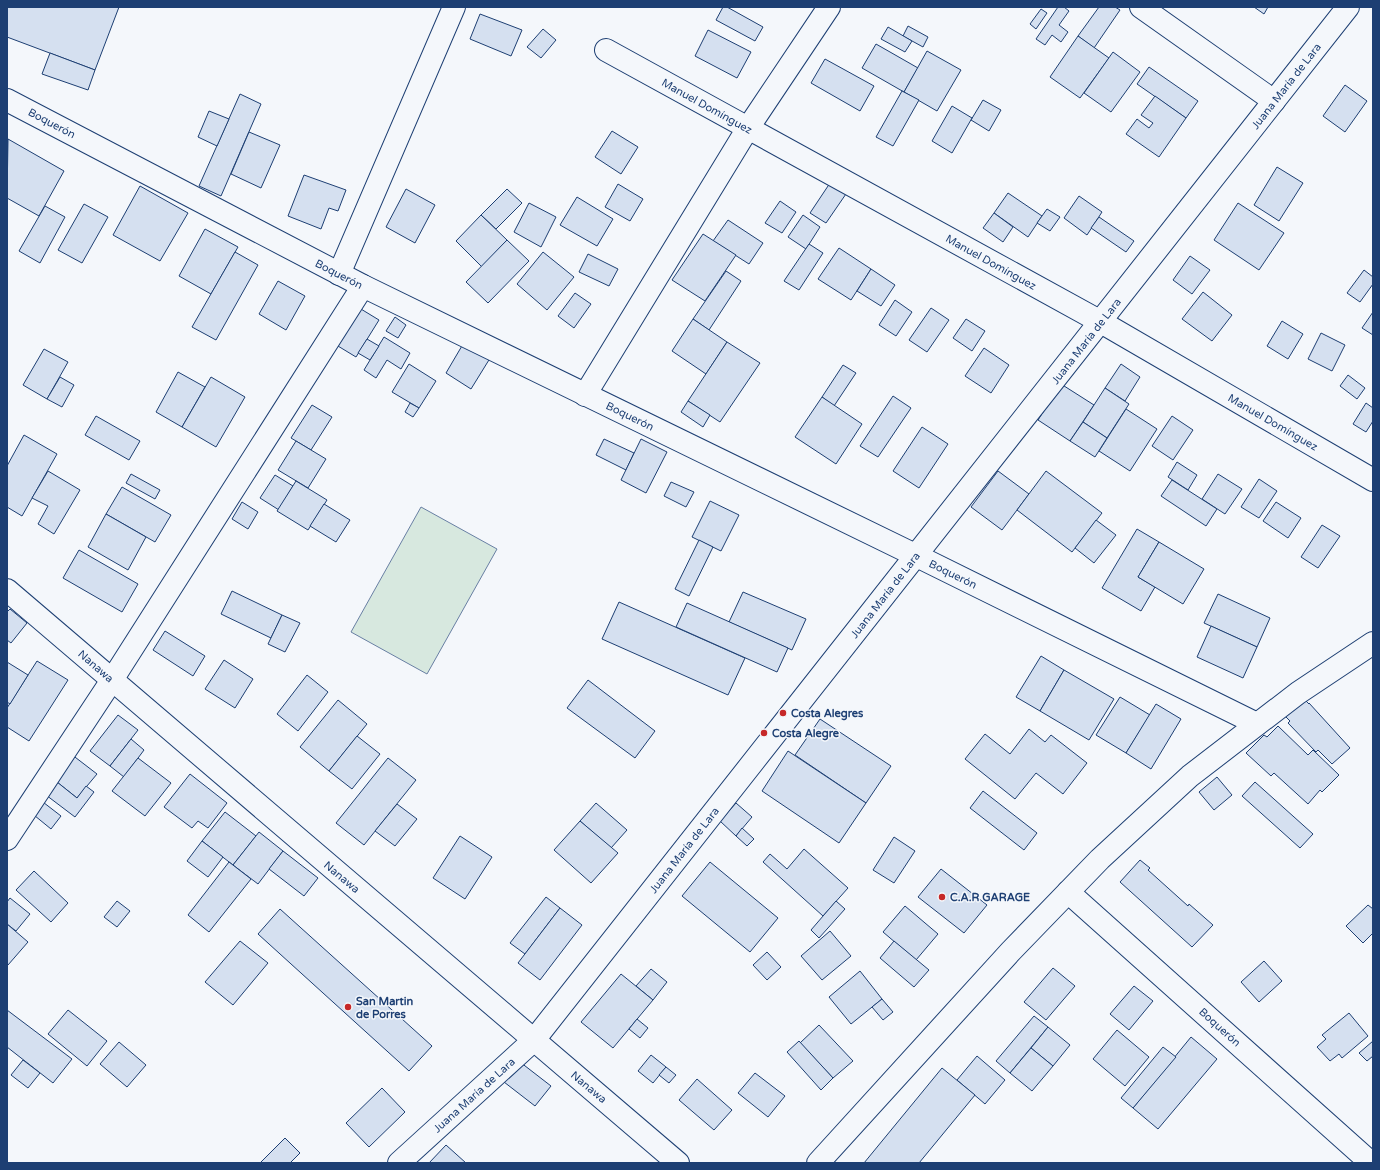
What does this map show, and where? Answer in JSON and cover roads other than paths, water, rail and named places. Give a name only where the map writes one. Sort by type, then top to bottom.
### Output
[{"type":"street","points":[[339,274],[454,7]]},
{"type":"street","points":[[585,395],[748,128],[829,7]]},
{"type":"street","points":[[1141,7],[1274,101]]},
{"type":"street","name":"Juana María de Lara","points":[[399,1163],[534,1040],[1348,7]]},
{"type":"street","name":"Manuel Domínguez","points":[[606,50],[1101,322],[1373,480]]},
{"type":"street","name":"Boquerón","points":[[7,100],[363,286],[1257,724]]},
{"type":"street","points":[[7,839],[112,680],[363,286]]},
{"type":"street","name":"Nanawa","points":[[7,590],[678,1163]]},
{"type":"street","points":[[818,1163],[1011,951],[1100,859],[1190,776],[1298,693],[1373,643]]},
{"type":"street","name":"Boquerón","points":[[1068,892],[1371,1163]]},
{"type":"place","name":"Costa Alegres","points":[[783,713]]},
{"type":"place","name":"Costa Alegre","points":[[764,733]]},
{"type":"place","name":"C.A.R GARAGE","points":[[942,897]]},
{"type":"place","name":"San Martin de Porres","points":[[348,1007]]}]
